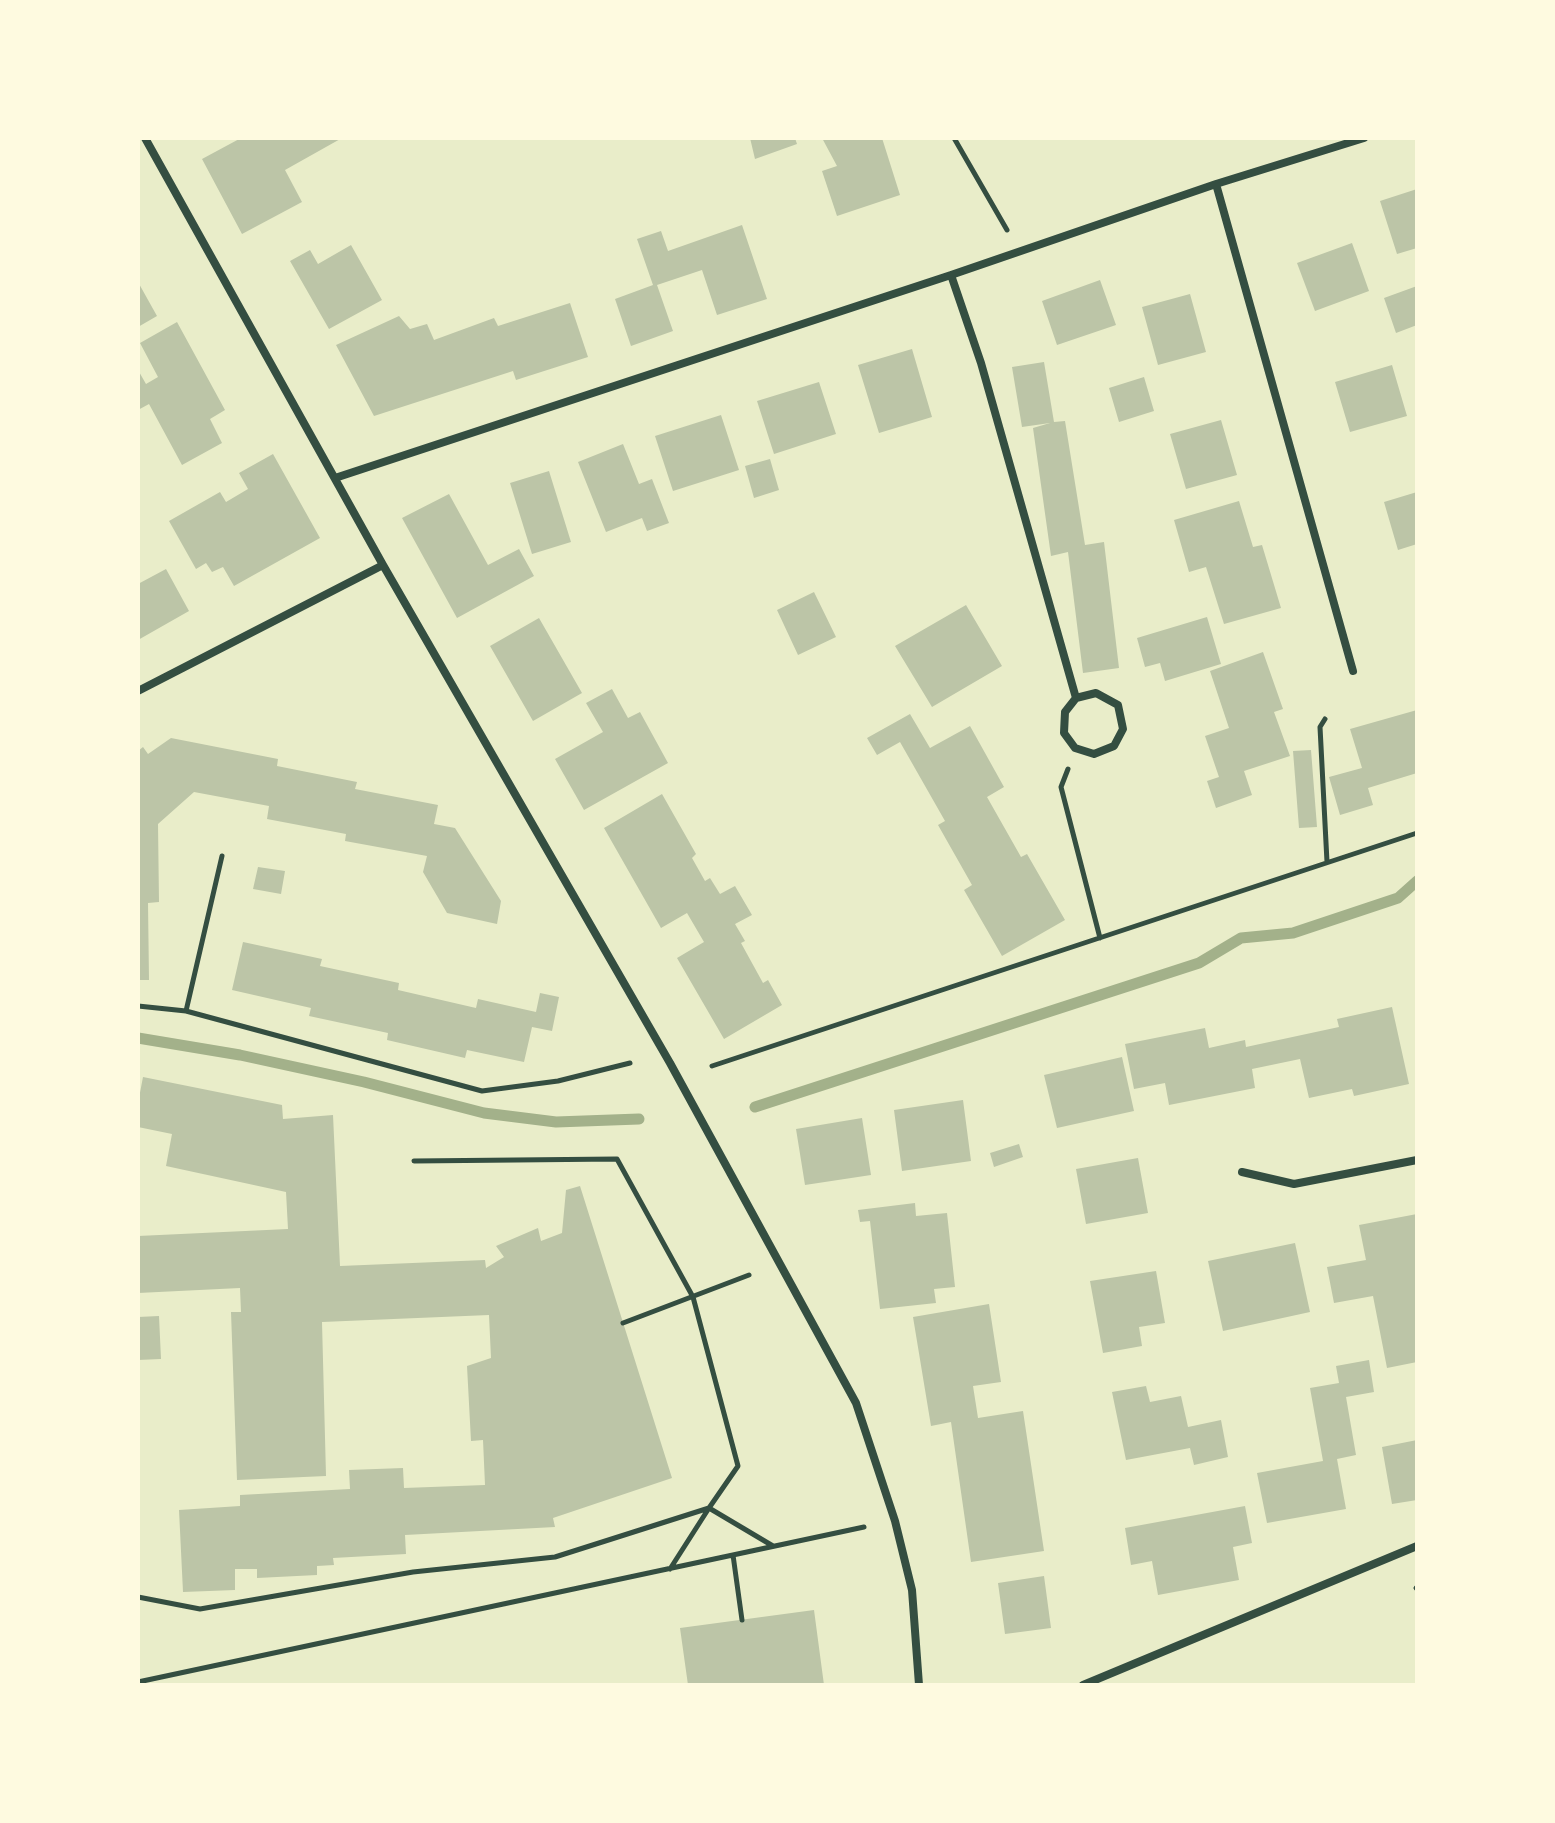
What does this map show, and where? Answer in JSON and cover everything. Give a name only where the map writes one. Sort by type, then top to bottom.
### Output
[{"type":"street","points":[[145,138],[383,565],[670,1063],[856,1403],[895,1521],[912,1590],[919,1685]]},
{"type":"street","points":[[335,478],[951,275],[1216,184],[1364,138]]},
{"type":"street","points":[[1216,184],[1353,671]]},
{"type":"street","points":[[951,275],[981,363],[1076,698]]},
{"type":"street","points":[[138,691],[383,565]]},
{"type":"street","points":[[1096,693],[1118,705],[1123,729],[1114,746],[1094,754],[1075,748],[1064,733],[1065,712],[1076,698],[1096,693]]},
{"type":"street","points":[[1242,1172],[1294,1184],[1417,1160]]},
{"type":"street","points":[[1083,1685],[1417,1546]]},
{"type":"path","points":[[954,138],[1007,230]]},
{"type":"path","points":[[1325,719],[1320,727],[1327,862]]},
{"type":"path","points":[[1075,748],[1061,787],[1100,938]]},
{"type":"path","points":[[712,1066],[1417,833]]},
{"type":"path","points":[[186,1011],[222,856]]},
{"type":"path","points":[[138,1006],[186,1011],[482,1091],[558,1081],[630,1063]]},
{"type":"path","points":[[414,1161],[617,1159],[693,1297],[738,1466],[670,1569]]},
{"type":"path","points":[[623,1323],[749,1275]]},
{"type":"path","points":[[138,1597],[200,1609],[413,1572],[555,1557],[709,1508],[774,1547]]},
{"type":"path","points":[[138,1682],[864,1527]]},
{"type":"path","points":[[733,1555],[742,1620]]},
{"type":"building","points":[[241,138],[342,138],[285,170],[302,202],[242,234],[202,159]]},
{"type":"building","points":[[750,138],[795,138],[797,144],[755,159]]},
{"type":"building","points":[[822,138],[882,138],[900,195],[837,216],[822,171],[837,166]]},
{"type":"building","points":[[1417,189],[1417,248],[1397,254],[1380,201]]},
{"type":"building","points":[[742,225],[767,299],[717,315],[702,270],[657,285],[673,331],[631,346],[615,299],[653,285],[637,239],[661,231],[668,251]]},
{"type":"building","points":[[1352,243],[1369,291],[1315,311],[1297,263]]},
{"type":"building","points":[[351,245],[382,300],[329,329],[290,261],[310,250],[318,264]]},
{"type":"building","points":[[1100,280],[1116,325],[1057,345],[1042,301]]},
{"type":"building","points":[[138,282],[157,316],[138,327]]},
{"type":"building","points":[[1417,286],[1417,325],[1396,333],[1384,298]]},
{"type":"building","points":[[1190,294],[1206,352],[1158,365],[1142,307]]},
{"type":"building","points":[[570,303],[588,357],[516,380],[513,371],[374,416],[336,345],[399,316],[410,329],[427,324],[434,340],[494,318],[498,326]]},
{"type":"building","points":[[177,322],[225,410],[210,419],[222,443],[182,465],[149,404],[138,410],[138,370],[146,384],[158,377],[140,343]]},
{"type":"building","points":[[912,349],[932,417],[879,433],[858,365]]},
{"type":"building","points":[[1044,362],[1054,422],[1065,421],[1085,545],[1104,542],[1119,668],[1083,673],[1068,552],[1051,556],[1033,428],[1050,423],[1022,427],[1012,367]]},
{"type":"building","points":[[1392,365],[1407,416],[1350,432],[1335,382]]},
{"type":"building","points":[[1144,377],[1154,411],[1119,422],[1109,388]]},
{"type":"building","points":[[819,382],[836,434],[774,454],[757,401]]},
{"type":"building","points":[[721,415],[739,470],[673,491],[655,436]]},
{"type":"building","points":[[1221,420],[1237,475],[1186,489],[1170,434]]},
{"type":"building","points":[[623,444],[639,484],[652,479],[669,523],[647,531],[642,518],[606,532],[578,462]]},
{"type":"building","points":[[273,454],[320,538],[234,586],[223,567],[212,572],[206,563],[196,569],[169,521],[220,492],[226,502],[248,489],[239,473]]},
{"type":"building","points":[[770,459],[779,490],[754,498],[745,466]]},
{"type":"building","points":[[549,471],[571,542],[532,554],[510,483]]},
{"type":"building","points":[[1417,492],[1417,544],[1398,550],[1384,502]]},
{"type":"building","points":[[449,494],[488,565],[519,549],[534,576],[457,618],[402,518]]},
{"type":"building","points":[[1239,501],[1253,547],[1262,545],[1281,608],[1224,624],[1206,567],[1189,572],[1174,520]]},
{"type":"building","points":[[166,569],[189,611],[138,640],[138,584]]},
{"type":"building","points":[[814,592],[836,637],[798,655],[777,610]]},
{"type":"building","points":[[966,605],[1002,666],[932,707],[895,646]]},
{"type":"building","points":[[1207,617],[1221,664],[1165,681],[1160,663],[1145,667],[1137,638]]},
{"type":"building","points":[[539,618],[582,693],[533,721],[490,646]]},
{"type":"building","points":[[1263,652],[1283,709],[1274,712],[1290,756],[1244,771],[1252,795],[1216,808],[1207,781],[1219,777],[1205,736],[1229,728],[1210,671]]},
{"type":"building","points":[[612,689],[628,718],[640,712],[668,763],[584,810],[555,759],[603,732],[586,703]]},
{"type":"building","points":[[1417,710],[1417,773],[1368,788],[1373,805],[1340,815],[1329,777],[1362,768],[1350,729]]},
{"type":"building","points":[[910,714],[930,748],[970,726],[1004,787],[987,797],[1021,857],[1027,854],[1065,920],[1002,956],[964,890],[972,885],[938,825],[945,821],[900,742],[877,755],[867,738]]},
{"type":"building","points":[[171,738],[278,759],[277,766],[357,782],[355,789],[438,805],[434,824],[455,828],[501,901],[497,924],[447,913],[423,872],[427,856],[345,841],[346,834],[267,819],[269,806],[194,792],[158,824],[159,902],[148,903],[149,980],[138,980],[138,751],[143,747],[148,754]]},
{"type":"building","points":[[1311,750],[1317,827],[1299,828],[1293,751]]},
{"type":"building","points":[[662,794],[696,854],[692,858],[705,881],[710,878],[720,894],[735,886],[752,915],[735,924],[745,941],[741,943],[763,983],[768,980],[782,1005],[724,1039],[677,958],[704,942],[687,913],[661,928],[604,828]]},
{"type":"building","points":[[258,867],[285,871],[281,894],[253,889]]},
{"type":"building","points":[[243,942],[322,959],[320,966],[399,983],[398,990],[476,1008],[478,999],[536,1012],[540,993],[559,997],[552,1031],[532,1027],[524,1062],[467,1050],[465,1058],[387,1040],[388,1033],[309,1016],[311,1008],[232,990]]},
{"type":"building","points":[[1392,1007],[1409,1084],[1354,1096],[1352,1089],[1309,1098],[1300,1059],[1252,1069],[1255,1088],[1169,1105],[1165,1083],[1134,1089],[1125,1044],[1205,1028],[1209,1048],[1245,1040],[1246,1047],[1339,1027],[1337,1019]]},
{"type":"building","points":[[1122,1057],[1134,1111],[1057,1128],[1044,1075]]},
{"type":"building","points":[[143,1077],[282,1105],[283,1119],[333,1115],[340,1266],[485,1260],[486,1268],[504,1257],[496,1246],[538,1228],[541,1241],[562,1233],[566,1190],[580,1186],[672,1478],[553,1518],[555,1527],[405,1535],[406,1554],[333,1558],[334,1565],[317,1566],[317,1575],[257,1578],[257,1569],[235,1569],[235,1590],[183,1592],[179,1510],[240,1506],[240,1495],[350,1489],[349,1470],[403,1468],[404,1488],[485,1485],[483,1440],[471,1441],[467,1366],[491,1358],[489,1315],[322,1322],[326,1476],[237,1480],[231,1312],[241,1312],[240,1288],[138,1293],[138,1236],[288,1229],[286,1192],[166,1166],[172,1134],[138,1127]]},
{"type":"building","points":[[963,1100],[971,1161],[902,1171],[894,1110]]},
{"type":"building","points":[[862,1118],[871,1175],[805,1185],[796,1129]]},
{"type":"building","points":[[1019,1144],[1023,1157],[994,1167],[990,1153]]},
{"type":"building","points":[[1138,1158],[1148,1213],[1086,1224],[1076,1169]]},
{"type":"building","points":[[915,1203],[916,1216],[947,1213],[955,1287],[934,1289],[936,1303],[880,1309],[870,1221],[860,1222],[858,1210]]},
{"type":"building","points":[[1417,1214],[1417,1362],[1387,1368],[1373,1296],[1334,1303],[1327,1267],[1366,1260],[1359,1225]]},
{"type":"building","points":[[1295,1243],[1310,1312],[1223,1331],[1208,1261]]},
{"type":"building","points":[[1156,1271],[1165,1323],[1139,1327],[1142,1346],[1103,1353],[1090,1281]]},
{"type":"building","points":[[989,1304],[1001,1382],[973,1386],[978,1418],[1023,1411],[1044,1551],[971,1562],[951,1422],[931,1426],[913,1317]]},
{"type":"building","points":[[159,1316],[161,1359],[138,1360],[138,1317]]},
{"type":"building","points":[[1369,1360],[1374,1392],[1346,1397],[1356,1455],[1337,1459],[1346,1509],[1267,1523],[1257,1473],[1323,1461],[1310,1388],[1339,1383],[1336,1366]]},
{"type":"building","points":[[1146,1386],[1150,1402],[1181,1396],[1188,1427],[1221,1420],[1228,1457],[1194,1465],[1190,1448],[1126,1460],[1112,1392]]},
{"type":"building","points":[[1417,1440],[1417,1500],[1392,1504],[1382,1447]]},
{"type":"building","points":[[1245,1506],[1252,1543],[1233,1547],[1239,1580],[1158,1595],[1152,1561],[1131,1565],[1125,1528]]},
{"type":"building","points":[[1044,1576],[1051,1628],[1005,1634],[998,1583]]},
{"type":"building","points":[[814,1610],[824,1685],[688,1685],[680,1628]]},
{"type":"waterway","points":[[755,1107],[1199,963],[1241,938],[1293,933],[1398,898],[1417,881]]},
{"type":"waterway","points":[[138,1038],[240,1055],[364,1082],[484,1113],[556,1122],[639,1119]]}]
